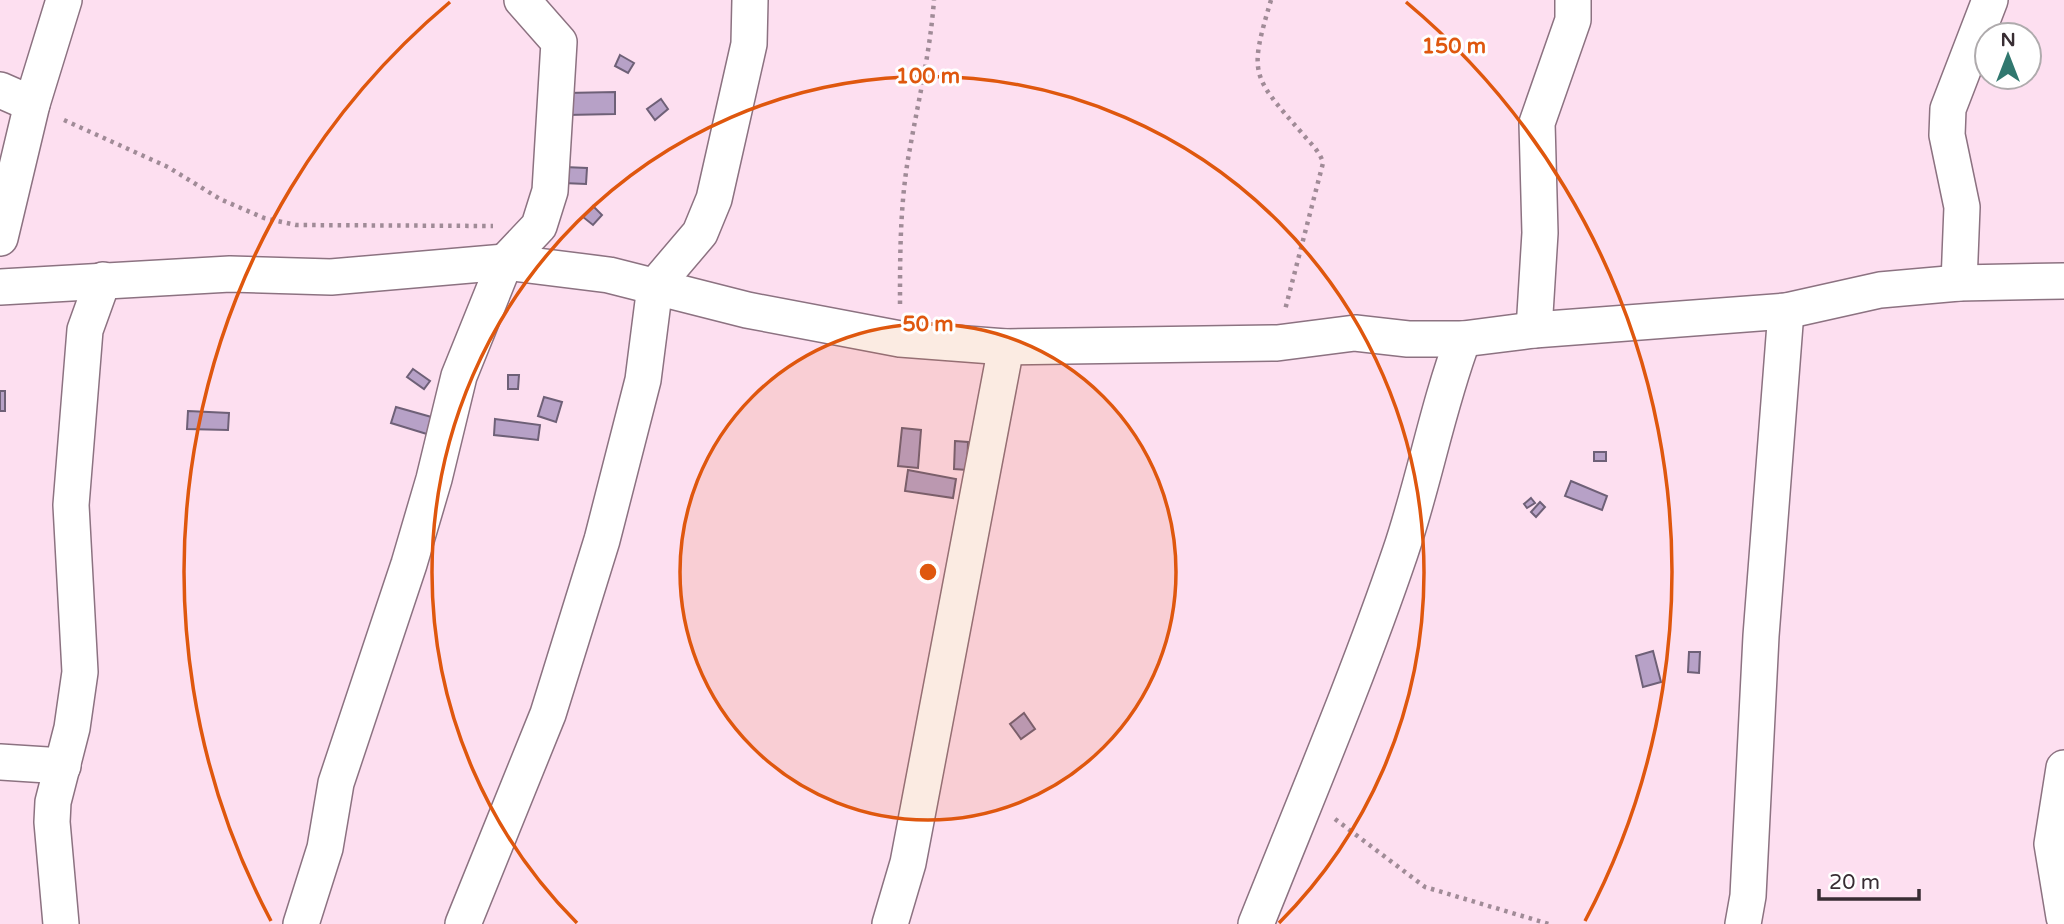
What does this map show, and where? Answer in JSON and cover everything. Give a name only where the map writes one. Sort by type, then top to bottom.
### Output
[{"type":"street","points":[[0,238],[32,104],[64,0]]},
{"type":"street","points":[[301,924],[325,848],[336,783],[409,564],[434,479],[459,376],[505,262],[539,226],[550,191],[559,42],[523,0]]},
{"type":"street","points":[[463,924],[548,714],[603,540],[643,380],[655,286],[700,233],[714,199],[749,44],[750,0]]},
{"type":"street","points":[[1534,330],[1540,233],[1536,123],[1573,20],[1573,0]]},
{"type":"street","points":[[1959,283],[1962,207],[1946,123],[1948,109],[1990,0]]},
{"type":"street","points":[[0,90],[32,104]]},
{"type":"street","points":[[0,287],[230,274],[331,277],[505,262],[609,275],[747,310],[900,340],[1006,347],[1276,343],[1354,333],[1463,340],[1534,330],[1786,311],[1880,289],[1959,283],[2064,281]]},
{"type":"street","points":[[61,924],[52,822],[80,672],[79,614],[70,527],[85,330],[103,280]]},
{"type":"street","points":[[1743,924],[1748,896],[1761,636],[1786,311]]},
{"type":"street","points":[[1256,924],[1349,695],[1401,551],[1450,373],[1463,340]]},
{"type":"street","points":[[890,924],[908,863],[1006,347]]},
{"type":"street","points":[[0,762],[63,766]]},
{"type":"street","points":[[2064,768],[2052,844],[2064,917]]},
{"type":"path","points":[[900,340],[901,224],[909,150],[930,53],[934,0]]},
{"type":"path","points":[[1271,0],[1257,48],[1257,69],[1266,92],[1316,150],[1323,163],[1276,343]]},
{"type":"path","points":[[32,104],[107,142],[168,167],[220,198],[275,220],[296,225],[539,226]]},
{"type":"path","points":[[1306,798],[1425,887],[1549,924]]},
{"type":"building","points":[[620,55],[634,63],[628,73],[615,66]]},
{"type":"building","points":[[615,92],[615,114],[567,115],[566,93]]},
{"type":"building","points":[[661,99],[668,109],[655,120],[647,109]]},
{"type":"building","points":[[564,167],[587,168],[586,184],[563,183]]},
{"type":"building","points":[[593,206],[602,215],[593,225],[583,217]]},
{"type":"building","points":[[413,369],[430,381],[424,389],[407,377]]},
{"type":"building","points":[[508,375],[519,375],[518,389],[508,389]]},
{"type":"building","points":[[0,391],[5,391],[5,411],[0,411]]},
{"type":"building","points":[[544,397],[562,402],[556,422],[538,416]]},
{"type":"building","points":[[396,407],[435,418],[430,435],[391,423]]},
{"type":"building","points":[[188,411],[229,413],[228,430],[187,429]]},
{"type":"building","points":[[495,419],[540,425],[538,440],[494,435]]},
{"type":"building","points":[[902,428],[921,430],[918,468],[898,466]]},
{"type":"building","points":[[955,441],[968,442],[967,470],[954,469]]},
{"type":"building","points":[[1594,452],[1606,452],[1606,461],[1594,461]]},
{"type":"building","points":[[908,470],[956,479],[953,498],[905,491]]},
{"type":"building","points":[[1571,481],[1607,496],[1602,510],[1565,496]]},
{"type":"building","points":[[1531,498],[1535,503],[1527,508],[1524,504]]},
{"type":"building","points":[[1540,502],[1545,507],[1536,517],[1531,512]]},
{"type":"building","points":[[1653,651],[1661,682],[1643,687],[1636,656]]},
{"type":"building","points":[[1689,652],[1700,652],[1699,673],[1688,672]]},
{"type":"building","points":[[1024,713],[1035,729],[1021,739],[1010,724]]}]
